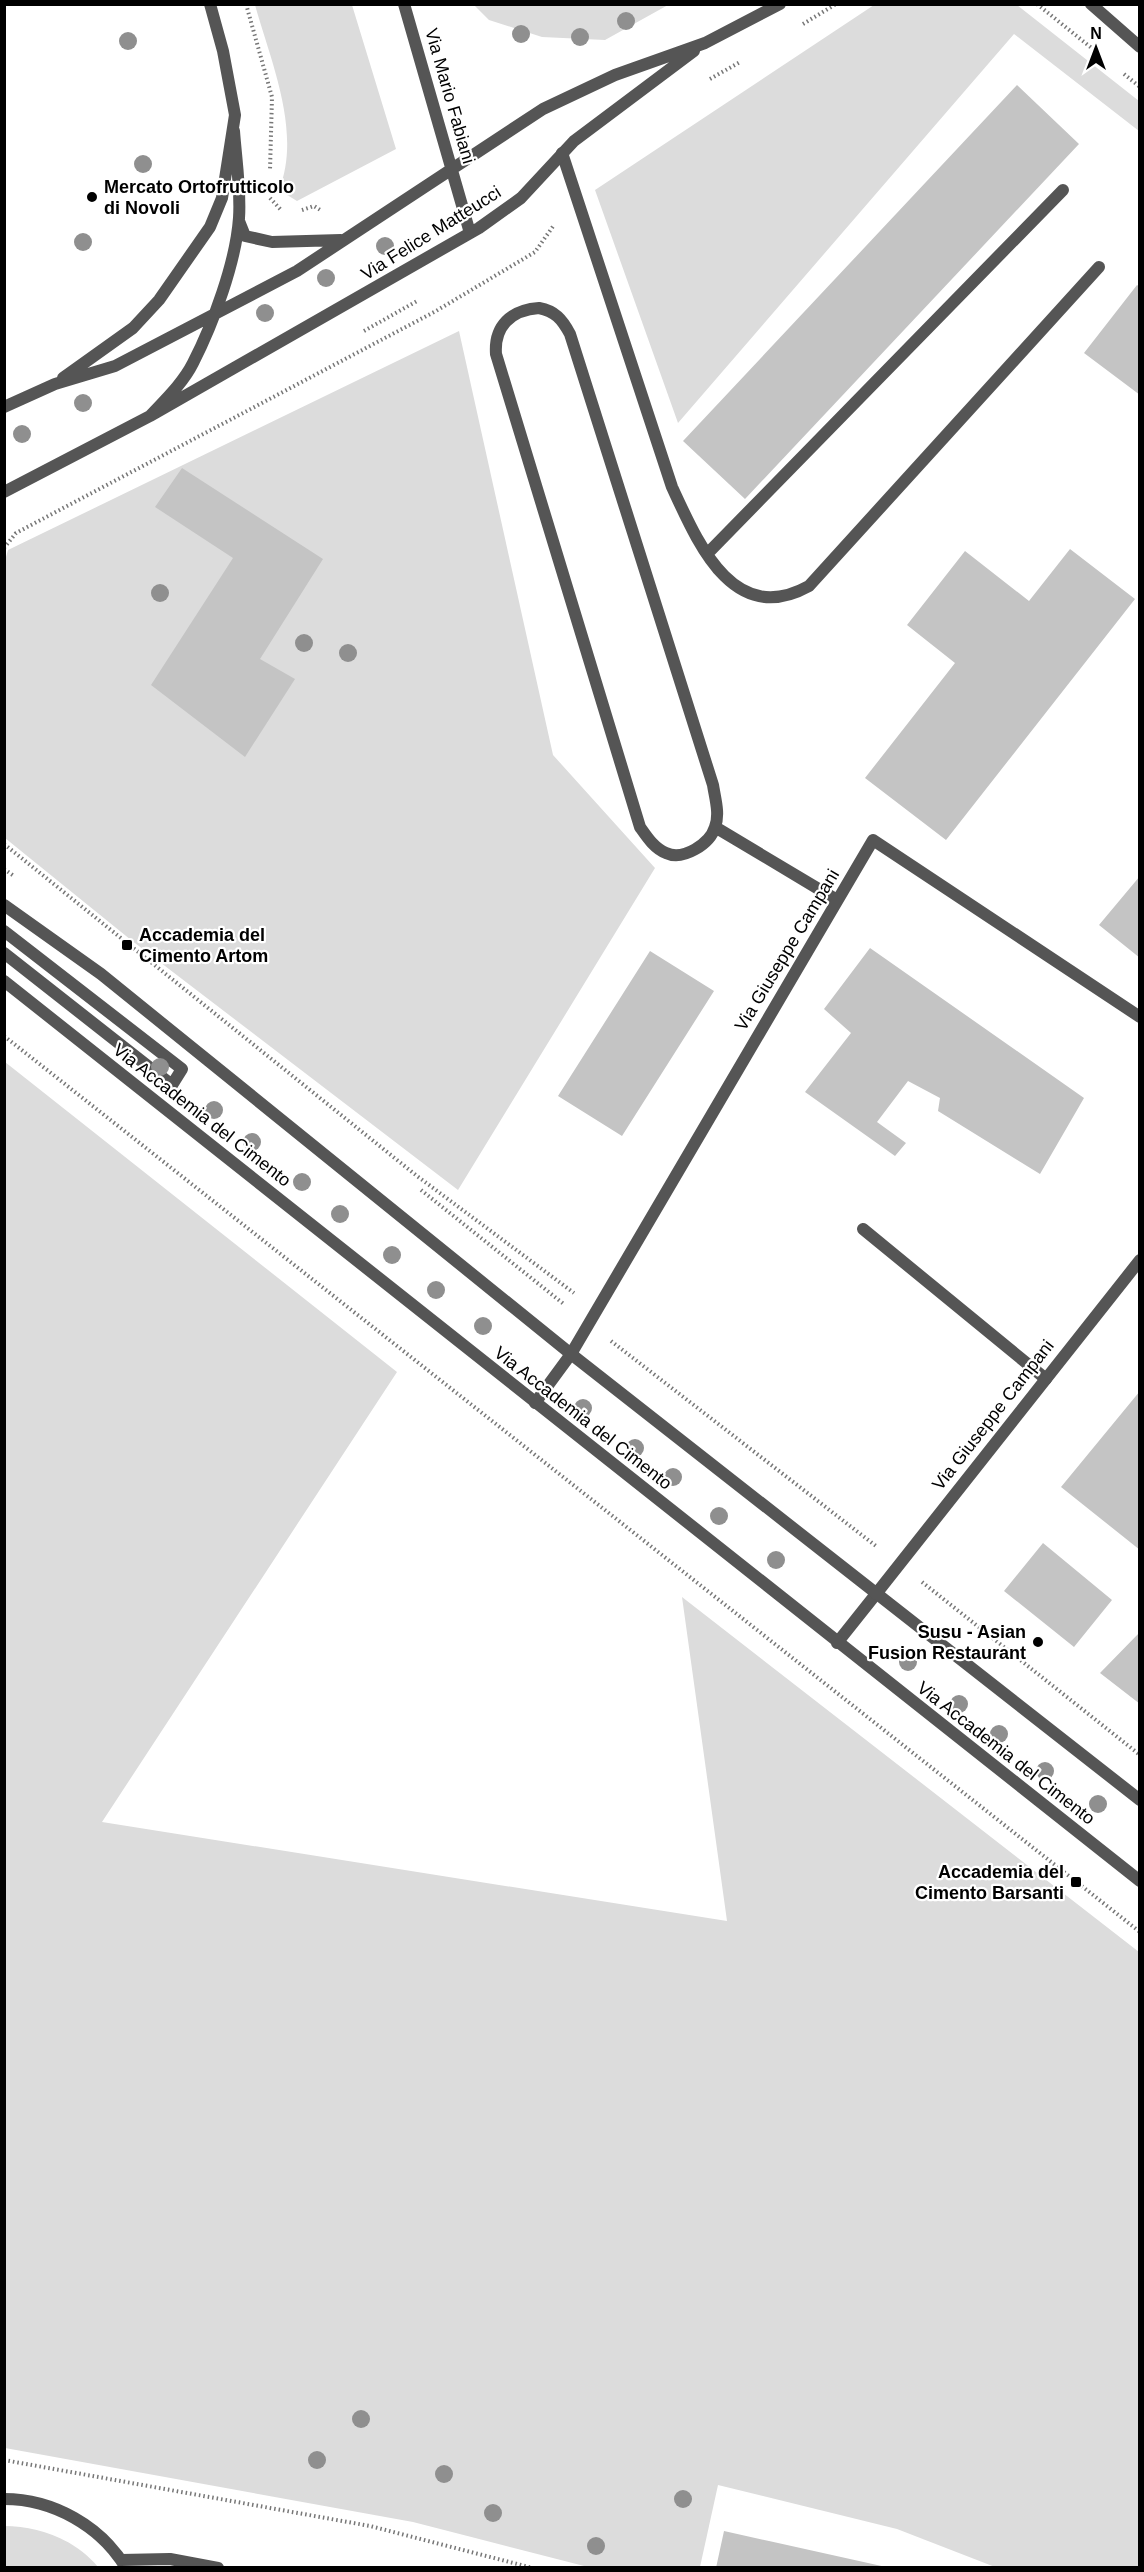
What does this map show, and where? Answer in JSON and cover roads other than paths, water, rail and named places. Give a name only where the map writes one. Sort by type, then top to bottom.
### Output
[{"type":"street","points":[[55,384],[133,328],[159,300],[210,227],[222,198],[234,131],[232,94],[210,4]]},
{"type":"street","name":"Via Mario Fabiani","points":[[404,4],[470,233]]},
{"type":"street","name":"Via Felice Matteucci","points":[[4,407],[55,384],[115,366],[297,271],[543,109],[579,91],[705,43],[780,4]]},
{"type":"street","points":[[1091,4],[1140,47]]},
{"type":"street","name":"Via Felice Matteucci","points":[[4,492],[150,416],[424,262],[470,233],[521,198],[574,141],[705,43]]},
{"type":"street","name":"Via Felice Matteucci","points":[[150,416],[193,364],[229,267],[239,221],[234,131]]},
{"type":"street","points":[[562,153],[672,487],[692,531],[716,569],[737,588],[764,598],[791,597],[809,586],[1099,267]]},
{"type":"street","points":[[707,554],[1063,190]]},
{"type":"street","points":[[239,221],[245,236],[262,242],[341,240]]},
{"type":"street","points":[[523,309],[550,310],[562,320],[570,334],[713,785],[717,807],[715,827],[705,843],[686,853],[668,854],[650,842],[639,827],[496,354],[495,339],[505,322],[523,309]]},
{"type":"street","points":[[715,827],[837,900]]},
{"type":"street","name":"Via Giuseppe Campani","points":[[535,1403],[571,1354],[873,840],[1140,1017]]},
{"type":"street","points":[[4,905],[101,974],[571,1354],[1140,1800]]},
{"type":"street","points":[[4,931],[182,1069],[172,1085],[4,953]]},
{"type":"street","name":"Via Accademia del Cimento","points":[[4,981],[1140,1881]]},
{"type":"street","points":[[863,1229],[1046,1379]]},
{"type":"street","name":"Via Giuseppe Campani","points":[[837,1643],[1139,1260]]},
{"type":"street","points":[[4,2499],[42,2504],[68,2514],[92,2529],[123,2564],[170,2559],[218,2568]]},
{"type":"place","name":"Mercato Ortofrutticolo di Novoli","points":[[92,197]]},
{"type":"place","name":"Accademia del Cimento Artom","points":[[127,945]]},
{"type":"place","name":"Susu - Asian Fusion Restaurant","points":[[1038,1642]]},
{"type":"place","name":"Accademia del Cimento Barsanti","points":[[1076,1882]]}]
